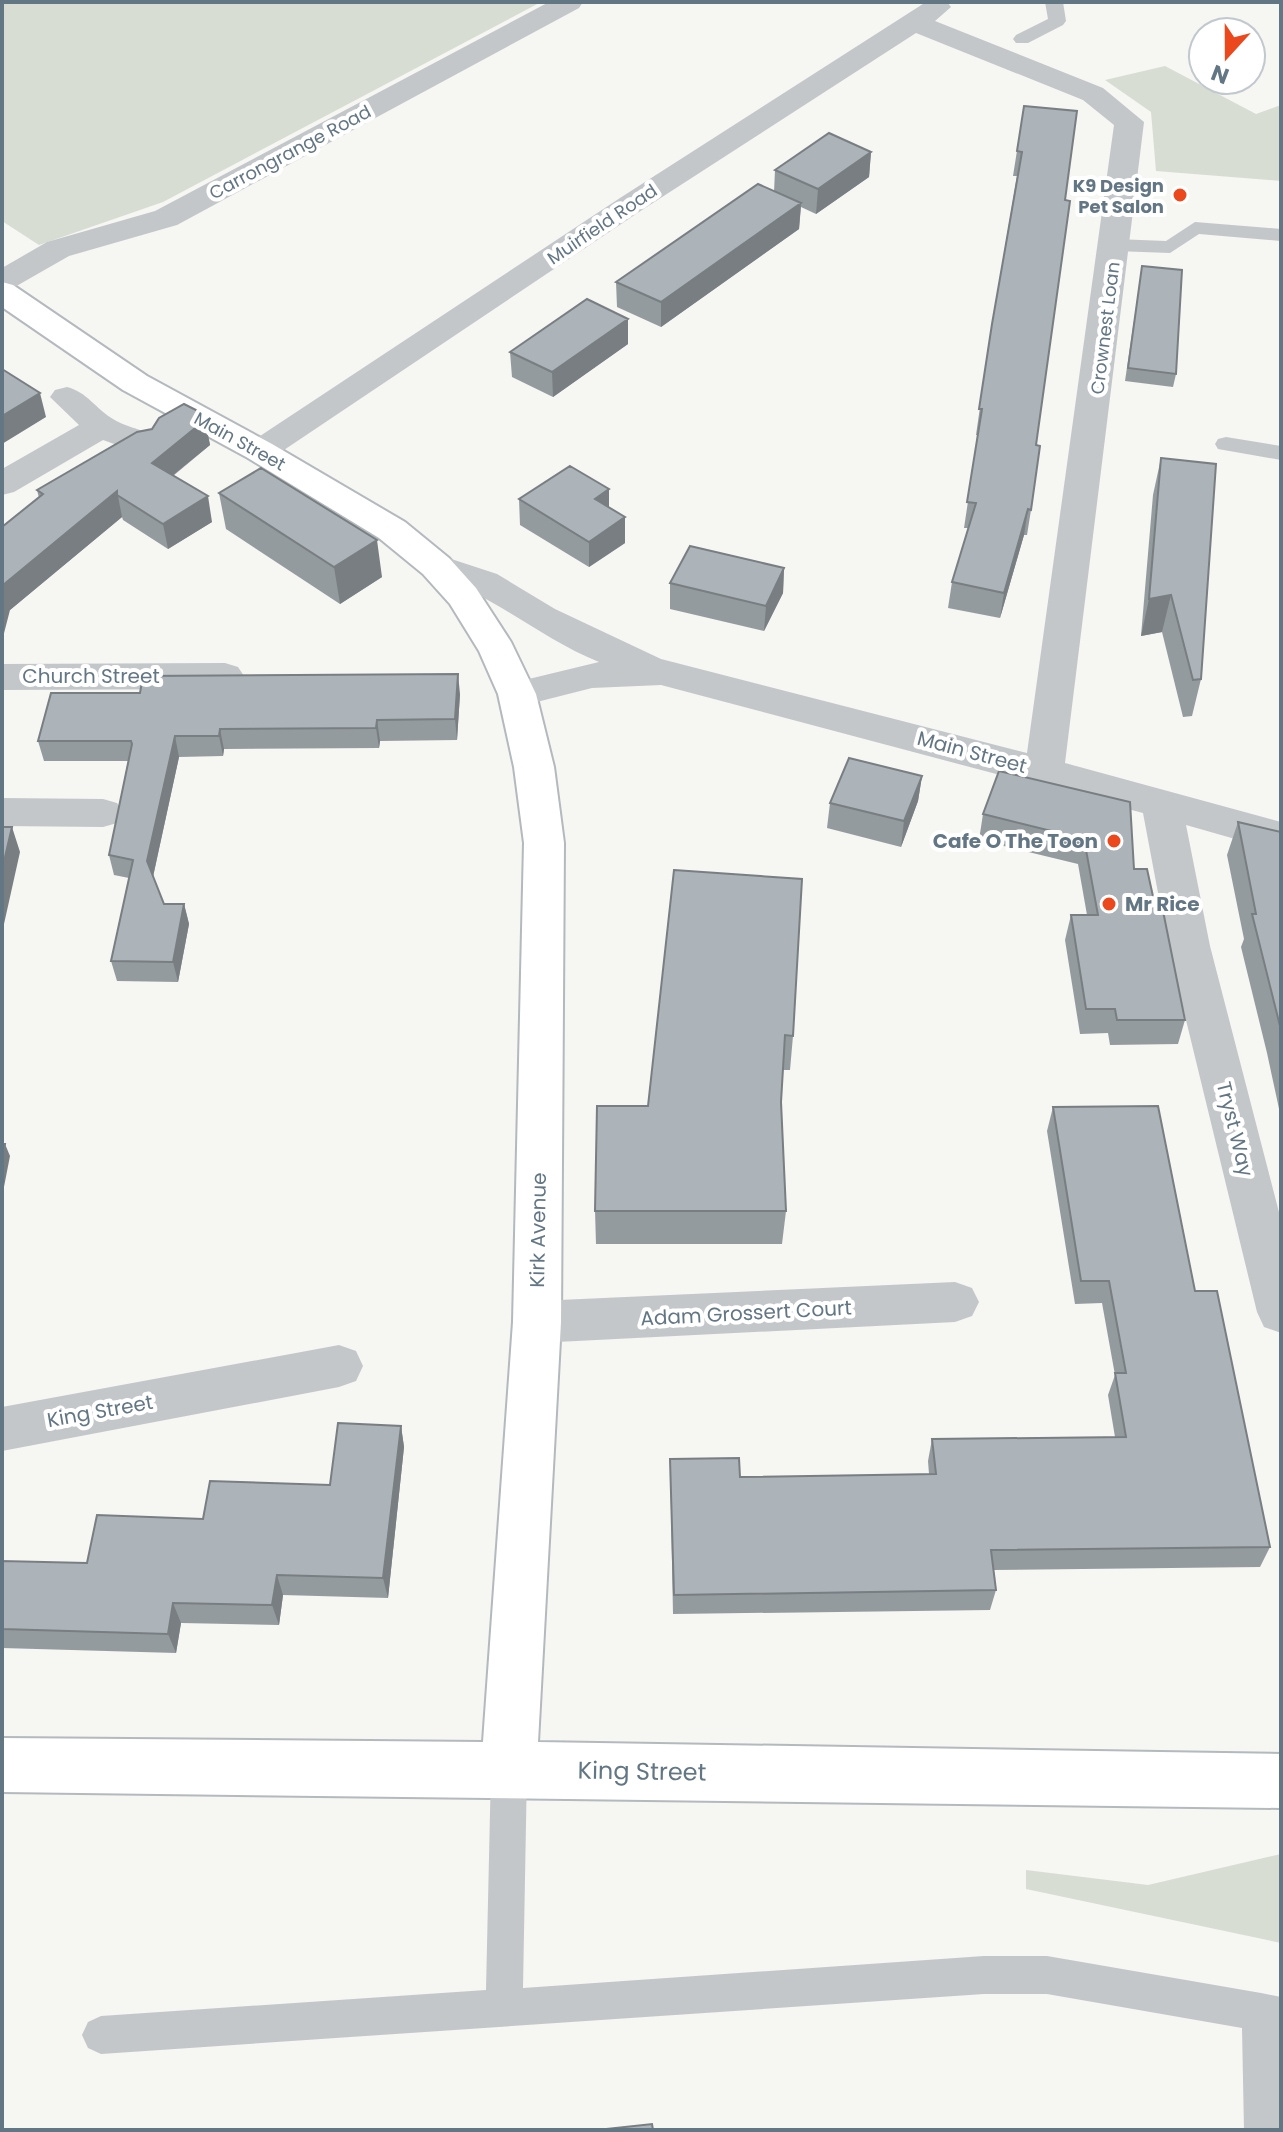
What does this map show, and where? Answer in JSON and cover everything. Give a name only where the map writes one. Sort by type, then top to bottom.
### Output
[{"type":"street","name":"Carrongrange Road","points":[[2,281],[58,249],[166,218],[569,2]]},
{"type":"street","name":"Muirfield Road","points":[[260,451],[618,213],[946,2]]},
{"type":"street","name":"Crownest Loan","points":[[914,22],[1093,94],[1129,122],[1044,771]]},
{"type":"street","name":"Main Street","points":[[2,292],[135,383],[260,451],[392,530],[436,566],[463,596],[498,651],[517,694],[592,675],[661,672]]},
{"type":"street","points":[[67,397],[101,427],[145,445]]},
{"type":"street","points":[[2,484],[101,427]]},
{"type":"street","name":"Main Street","points":[[436,566],[484,582],[577,636],[661,672],[1044,771],[1281,837]]},
{"type":"street","name":"Church Street","points":[[2,677],[265,677]]},
{"type":"street","name":"Kirk Avenue","points":[[509,1769],[537,1322],[544,843],[534,767],[517,694]]},
{"type":"street","name":"Tryst Way","points":[[1162,806],[1189,946],[1280,1305]]},
{"type":"street","points":[[2,812],[103,813]]},
{"type":"street","name":"Adam Grossert Court","points":[[537,1322],[955,1302]]},
{"type":"street","name":"King Street","points":[[2,1429],[339,1366]]},
{"type":"street","name":"King Street","points":[[2,1765],[1281,1781]]},
{"type":"lane","points":[[1022,39],[1057,21],[1054,2]]},
{"type":"lane","points":[[1115,245],[1170,247],[1195,228],[1281,235]]},
{"type":"lane","points":[[1226,444],[1281,453]]},
{"type":"lane","points":[[504,2009],[509,1769]]},
{"type":"lane","points":[[101,2035],[984,1975],[1047,1975],[1271,2014],[1263,2130]]},
{"type":"shaded area","points":[[2,2],[541,2],[163,202],[39,245],[2,221]]},
{"type":"shaded area","points":[[1165,66],[1187,78],[1187,96],[1222,96],[1256,114],[1281,105],[1281,181],[1156,171],[1151,112],[1105,80]]},
{"type":"shaded area","points":[[1281,1854],[1281,1943],[1026,1889],[1026,1870],[1148,1885]]},
{"type":"building","points":[[1024,106],[1077,111],[1065,200],[1070,201],[1036,445],[1040,446],[1031,510],[1028,509],[1004,593],[952,582],[976,503],[967,502],[992,324],[1022,152],[1017,151]]},
{"type":"building","points":[[829,133],[871,152],[818,189],[775,170]]},
{"type":"building","points":[[758,184],[801,203],[661,302],[616,282]]},
{"type":"building","points":[[1142,266],[1182,270],[1176,374],[1128,368]]},
{"type":"building","points":[[587,299],[628,319],[552,372],[510,352]]},
{"type":"building","points":[[2,369],[40,393],[2,416]]},
{"type":"building","points":[[184,404],[200,412],[205,420],[152,463],[208,496],[163,524],[117,495],[117,491],[2,588],[2,527],[43,494],[37,490],[137,432],[152,429],[159,418]]},
{"type":"building","points":[[1161,458],[1216,464],[1201,679],[1193,680],[1171,595],[1149,599]]},
{"type":"building","points":[[570,466],[609,489],[595,499],[625,517],[589,542],[519,499]]},
{"type":"building","points":[[261,468],[377,540],[334,567],[219,493]]},
{"type":"building","points":[[690,546],[784,568],[766,606],[670,583]]},
{"type":"building","points":[[458,674],[455,719],[377,720],[376,728],[220,729],[219,736],[175,736],[147,861],[164,904],[184,904],[173,962],[111,961],[133,860],[109,855],[132,744],[131,741],[38,741],[51,693],[140,693],[143,676]]},
{"type":"building","points":[[849,758],[922,776],[904,821],[830,803]]},
{"type":"building","points":[[999,771],[1130,802],[1134,869],[1147,869],[1154,901],[1161,901],[1185,1020],[1117,1020],[1115,1009],[1086,1009],[1071,915],[1098,915],[1084,839],[983,814]]},
{"type":"building","points":[[1238,822],[1281,832],[1281,1030],[1252,914],[1256,914]]},
{"type":"building","points":[[2,827],[12,827],[2,870]]},
{"type":"building","points":[[674,870],[802,879],[793,1036],[785,1035],[781,1102],[786,1211],[595,1211],[597,1106],[648,1106]]},
{"type":"building","points":[[1158,1106],[1195,1291],[1217,1291],[1270,1547],[991,1550],[996,1590],[674,1595],[670,1459],[739,1458],[740,1477],[936,1474],[932,1439],[1126,1437],[1115,1373],[1126,1373],[1109,1281],[1081,1281],[1053,1107]]},
{"type":"building","points":[[338,1423],[401,1426],[383,1578],[277,1575],[272,1605],[173,1603],[168,1634],[2,1629],[2,1561],[87,1563],[97,1515],[203,1519],[210,1481],[330,1485]]},
{"type":"building","points":[[652,2124],[653,2130],[597,2130]]},
{"type":"place","name":"K9 Design Pet Salon","points":[[1180,195]]},
{"type":"place","name":"Cafe O The Toon","points":[[1114,841]]},
{"type":"place","name":"Mr Rice","points":[[1109,904]]}]
